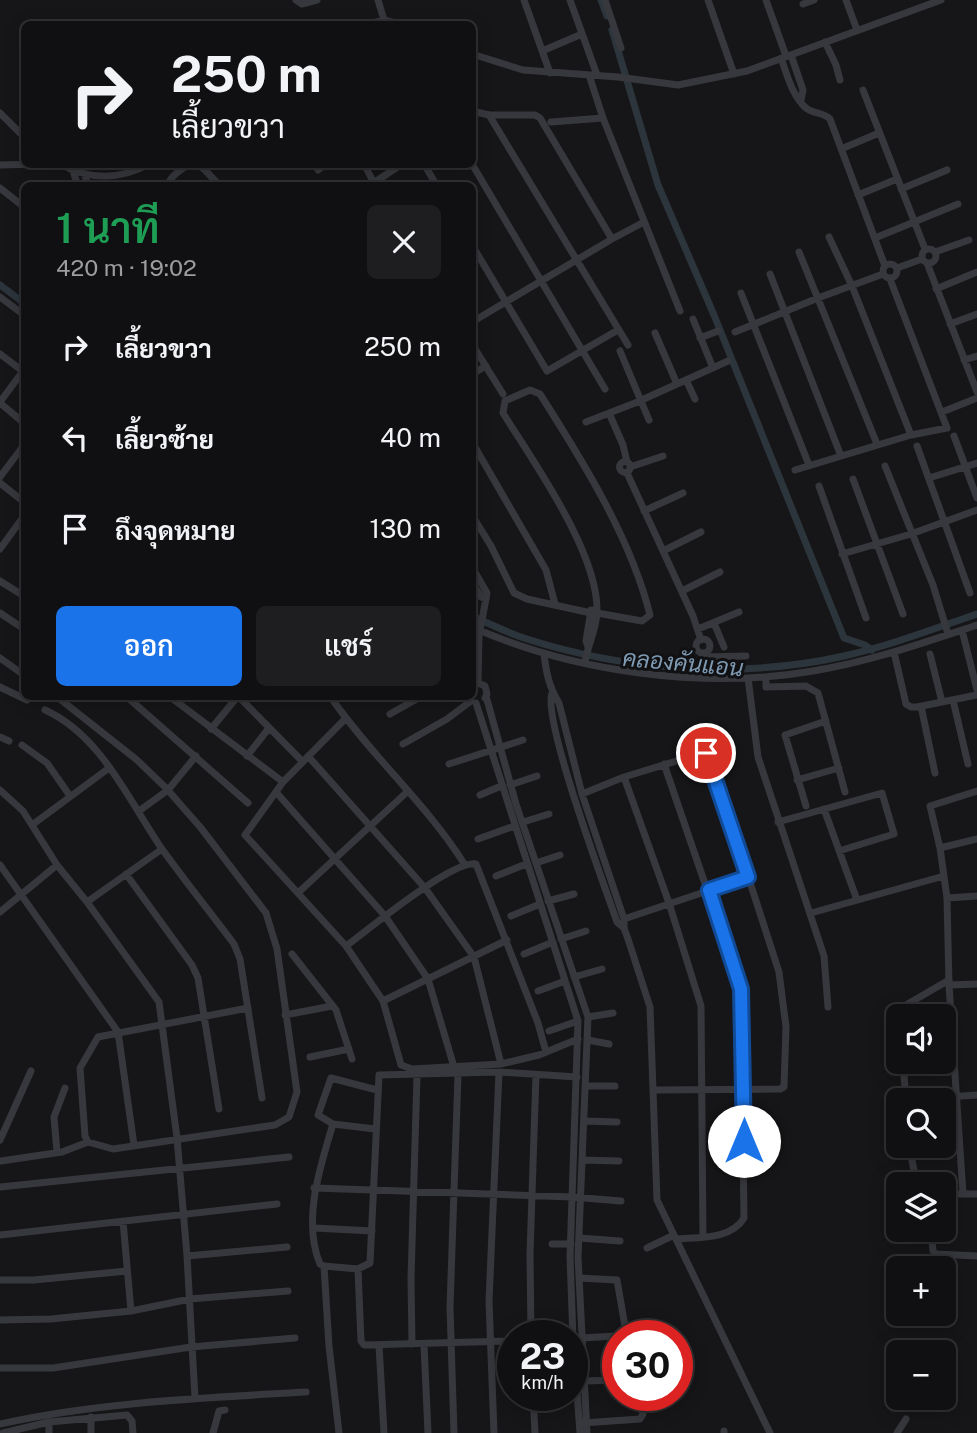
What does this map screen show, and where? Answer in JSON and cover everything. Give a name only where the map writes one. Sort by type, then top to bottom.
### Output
[{"type":"street","points":[[296,0],[302,4],[317,0]]},
{"type":"street","points":[[378,0],[384,20]]},
{"type":"street","points":[[524,0],[550,73]]},
{"type":"street","points":[[570,0],[583,34],[603,118],[680,311]]},
{"type":"street","points":[[605,0],[621,48]]},
{"type":"street","points":[[708,0],[734,74]]},
{"type":"street","points":[[766,0],[786,56],[795,94],[807,109],[828,116],[947,428],[877,444],[795,470]]},
{"type":"street","points":[[803,4],[814,0]]},
{"type":"street","points":[[846,0],[857,30]]},
{"type":"street","points":[[476,55],[523,70],[618,76],[678,85],[734,74],[941,0]]},
{"type":"street","points":[[380,21],[388,21]]},
{"type":"street","points":[[542,51],[583,34]]},
{"type":"street","points":[[825,42],[840,80]]},
{"type":"street","points":[[863,90],[925,249]]},
{"type":"street","points":[[476,112],[485,115],[535,115],[540,118],[612,239]]},
{"type":"street","points":[[0,113],[21,134]]},
{"type":"street","points":[[476,118],[485,115]]},
{"type":"street","points":[[485,115],[628,345]]},
{"type":"street","points":[[551,122],[603,118]]},
{"type":"street","points":[[841,149],[879,133]]},
{"type":"street","points":[[0,165],[21,164]]},
{"type":"street","points":[[67,168],[84,174],[121,175],[139,168]]},
{"type":"street","points":[[202,168],[216,182]]},
{"type":"street","points":[[376,182],[396,168]]},
{"type":"street","points":[[474,168],[605,389]]},
{"type":"street","points":[[901,189],[947,170]]},
{"type":"street","points":[[73,171],[77,182]]},
{"type":"street","points":[[84,174],[87,182]]},
{"type":"street","points":[[858,195],[897,179]]},
{"type":"street","points":[[0,188],[21,204]]},
{"type":"street","points":[[875,238],[958,204]]},
{"type":"street","points":[[476,320],[644,222]]},
{"type":"street","points":[[829,237],[852,286],[911,435]]},
{"type":"street","points":[[935,252],[969,240]]},
{"type":"street","points":[[925,249],[929,248],[935,252]]},
{"type":"street","points":[[925,249],[922,253],[977,392]]},
{"type":"street","points":[[476,252],[547,371],[618,330]]},
{"type":"street","points":[[799,252],[877,444]]},
{"type":"street","points":[[886,273],[890,264],[897,268],[934,261],[935,252]]},
{"type":"street","points":[[735,332],[886,273],[896,277],[897,268]]},
{"type":"street","points":[[936,289],[977,272]]},
{"type":"street","points":[[770,274],[841,456]]},
{"type":"street","points":[[741,293],[809,465]]},
{"type":"street","points":[[0,296],[21,313]]},
{"type":"street","points":[[950,324],[977,314]]},
{"type":"street","points":[[693,319],[713,368]]},
{"type":"street","points":[[700,338],[718,331]]},
{"type":"street","points":[[655,333],[677,384]]},
{"type":"street","points":[[476,350],[503,394]]},
{"type":"street","points":[[620,351],[649,419]]},
{"type":"street","points":[[0,354],[21,370]]},
{"type":"street","points":[[964,360],[977,356]]},
{"type":"street","points":[[586,422],[641,401],[728,361]]},
{"type":"street","points":[[476,372],[486,366]]},
{"type":"street","points":[[21,376],[0,402],[21,420]]},
{"type":"street","points":[[686,380],[695,400]]},
{"type":"street","points":[[476,522],[514,593],[527,599],[594,610],[642,621],[650,615],[624,543],[605,503],[540,394],[530,390],[505,401],[503,412],[547,484],[582,550],[595,590],[594,610],[591,643],[586,660]]},
{"type":"street","points":[[942,412],[977,398]]},
{"type":"street","points":[[609,413],[623,445],[644,511],[698,629],[701,640],[697,643],[697,649],[703,657],[704,676]]},
{"type":"street","points":[[954,436],[977,498]]},
{"type":"street","points":[[916,446],[970,593]]},
{"type":"street","points":[[0,477],[21,449]]},
{"type":"street","points":[[476,449],[546,570],[555,604]]},
{"type":"street","points":[[628,467],[663,456]]},
{"type":"street","points":[[929,478],[977,463]]},
{"type":"street","points":[[885,466],[948,633]]},
{"type":"street","points":[[853,479],[903,614]]},
{"type":"street","points":[[0,483],[21,500]]},
{"type":"street","points":[[819,486],[866,618]]},
{"type":"street","points":[[644,511],[683,493]]},
{"type":"street","points":[[842,554],[945,523],[977,510]]},
{"type":"street","points":[[0,549],[21,520]]},
{"type":"street","points":[[663,551],[701,532]]},
{"type":"street","points":[[681,591],[720,572]]},
{"type":"street","points":[[476,573],[487,593],[485,611],[478,630],[481,646],[476,678]]},
{"type":"street","points":[[0,581],[21,592]]},
{"type":"street","points":[[476,589],[486,600]]},
{"type":"street","points":[[698,629],[739,612]]},
{"type":"street","points":[[0,613],[21,627]]},
{"type":"street","points":[[714,623],[724,648]]},
{"type":"street","points":[[478,630],[544,654],[586,660],[639,673],[748,678],[848,664],[977,625]]},
{"type":"street","points":[[894,652],[906,704],[911,707],[953,700],[977,692],[962,630]]},
{"type":"street","points":[[544,654],[552,694],[550,699],[617,922],[624,929]]},
{"type":"street","points":[[930,654],[942,702]]},
{"type":"street","points":[[703,657],[746,656]]},
{"type":"street","points":[[0,658],[21,673]]},
{"type":"street","points":[[766,677],[766,687]]},
{"type":"street","points":[[748,678],[758,757],[824,956],[828,1007]]},
{"type":"street","points":[[476,684],[487,689],[486,696],[510,785],[514,826],[526,864],[539,886]]},
{"type":"street","points":[[750,688],[799,686],[812,688],[818,693],[845,792]]},
{"type":"street","points":[[0,687],[21,697]]},
{"type":"street","points":[[403,744],[447,719],[472,700],[484,700],[486,696]]},
{"type":"street","points":[[0,1161],[57,1152],[88,1142],[113,1149],[275,1125],[289,1117],[297,1092],[277,949],[266,913],[201,828],[168,790],[137,760],[60,700]]},
{"type":"street","points":[[131,700],[248,803]]},
{"type":"street","points":[[176,700],[283,782]]},
{"type":"street","points":[[211,729],[235,700]]},
{"type":"street","points":[[242,700],[269,728],[305,758],[370,824],[425,888],[474,957],[500,1068],[489,1301],[494,1433]]},
{"type":"street","points":[[333,700],[345,719],[444,834],[465,865]]},
{"type":"street","points":[[390,714],[415,700]]},
{"type":"street","points":[[472,700],[501,786],[523,822],[536,863],[544,903],[588,1017],[588,1040],[577,1077],[579,1142],[576,1198],[581,1320]]},
{"type":"street","points":[[953,700],[968,764]]},
{"type":"street","points":[[921,706],[935,773]]},
{"type":"street","points":[[45,710],[74,727],[109,768],[162,849],[237,950],[262,1098]]},
{"type":"street","points":[[345,719],[283,782],[246,835],[346,946],[383,1001],[402,1067],[500,1068],[536,1075],[577,1077]]},
{"type":"street","points":[[806,806],[786,734],[826,721]]},
{"type":"street","points":[[247,756],[269,728]]},
{"type":"street","points":[[0,737],[9,741]]},
{"type":"street","points":[[449,764],[523,740]]},
{"type":"street","points":[[22,746],[47,763],[70,796]]},
{"type":"street","points":[[582,794],[624,777],[706,752],[779,972],[786,1027],[784,1087],[702,1091],[654,1090]]},
{"type":"street","points":[[139,811],[168,790],[196,755]]},
{"type":"street","points":[[569,763],[582,794],[595,847],[624,919],[624,929],[650,1007],[656,1193],[659,1206],[769,1433]]},
{"type":"street","points":[[647,1248],[675,1237],[722,1234],[739,1225],[744,1218],[741,989],[664,764]]},
{"type":"street","points":[[32,825],[109,768]]},
{"type":"street","points":[[797,780],[839,768]]},
{"type":"street","points":[[510,785],[537,776]]},
{"type":"street","points":[[624,777],[669,903],[701,1006],[703,1237]]},
{"type":"street","points":[[480,795],[501,786]]},
{"type":"street","points":[[0,790],[23,811],[57,865],[156,996],[163,1025],[177,1138],[195,1398]]},
{"type":"street","points":[[299,892],[408,791]]},
{"type":"street","points":[[956,1088],[947,898],[940,848],[930,806],[977,791]]},
{"type":"street","points":[[276,792],[385,916],[428,979],[454,1067]]},
{"type":"street","points":[[778,822],[882,793],[894,834],[839,851]]},
{"type":"street","points":[[824,809],[857,900]]},
{"type":"street","points":[[523,822],[549,814]]},
{"type":"street","points":[[478,839],[514,826]]},
{"type":"street","points":[[940,848],[977,839]]},
{"type":"street","points":[[87,902],[162,849]]},
{"type":"street","points":[[536,863],[560,855]]},
{"type":"street","points":[[346,946],[425,888],[465,865],[477,864],[508,940],[546,1052]]},
{"type":"street","points":[[496,876],[526,864]]},
{"type":"street","points":[[0,865],[118,1032],[134,1145]]},
{"type":"street","points":[[0,912],[57,865]]},
{"type":"street","points":[[126,874],[192,965],[198,978],[219,1109]]},
{"type":"street","points":[[811,914],[944,876]]},
{"type":"street","points":[[624,919],[748,877]]},
{"type":"street","points":[[510,916],[573,894]]},
{"type":"street","points":[[947,898],[977,896]]},
{"type":"street","points":[[524,954],[586,931]]},
{"type":"street","points":[[383,1001],[508,940]]},
{"type":"street","points":[[557,940],[565,981],[578,1021],[585,1086],[584,1121],[579,1142],[582,1160],[570,1244],[572,1320]]},
{"type":"street","points":[[292,954],[339,1016],[352,1059]]},
{"type":"street","points":[[574,977],[602,969]]},
{"type":"street","points":[[538,991],[565,981]]},
{"type":"street","points":[[908,1004],[949,983],[977,984]]},
{"type":"street","points":[[285,1016],[332,1006]]},
{"type":"street","points":[[88,1142],[85,1136],[80,1068],[98,1037],[248,1008]]},
{"type":"street","points":[[588,1017],[613,1013]]},
{"type":"street","points":[[549,1031],[578,1021]]},
{"type":"street","points":[[333,1124],[314,1188],[314,1228],[318,1260],[324,1266],[358,1269],[370,1263],[379,1075],[458,1075],[500,1068],[578,1039]]},
{"type":"street","points":[[588,1040],[610,1044]]},
{"type":"street","points":[[310,1057],[349,1049]]},
{"type":"street","points":[[0,1140],[31,1070]]},
{"type":"street","points":[[454,1433],[450,1307],[458,1075]]},
{"type":"street","points":[[530,1320],[536,1075]]},
{"type":"street","points":[[412,1344],[411,1279],[417,1076]]},
{"type":"street","points":[[376,1129],[333,1124],[318,1115],[331,1078],[377,1090]]},
{"type":"street","points":[[585,1086],[615,1086]]},
{"type":"street","points":[[57,1152],[54,1117],[65,1088]]},
{"type":"street","points":[[963,1194],[956,1096],[977,1095]]},
{"type":"street","points":[[584,1121],[617,1122]]},
{"type":"street","points":[[0,1188],[289,1157]]},
{"type":"street","points":[[582,1160],[619,1161]]},
{"type":"street","points":[[314,1188],[621,1202]]},
{"type":"street","points":[[956,1194],[977,1194]]},
{"type":"street","points":[[0,1235],[276,1204]]},
{"type":"street","points":[[123,1221],[131,1311]]},
{"type":"street","points":[[314,1228],[372,1231]]},
{"type":"street","points":[[579,1238],[620,1241]]},
{"type":"street","points":[[932,1242],[936,1254],[977,1256]]},
{"type":"street","points":[[552,1244],[570,1244]]},
{"type":"street","points":[[187,1256],[287,1247]]},
{"type":"street","points":[[324,1266],[329,1346],[339,1433]]},
{"type":"street","points":[[358,1269],[362,1342],[367,1345],[497,1342]]},
{"type":"street","points":[[0,1280],[34,1280],[127,1271]]},
{"type":"street","points":[[579,1279],[617,1280],[623,1320]]},
{"type":"street","points":[[0,1320],[51,1319],[131,1311],[190,1299],[288,1291]]},
{"type":"street","points":[[0,1368],[53,1367],[191,1347],[295,1338]]},
{"type":"street","points":[[379,1345],[384,1433]]},
{"type":"street","points":[[424,1345],[428,1433]]},
{"type":"street","points":[[0,1424],[42,1415],[195,1398],[306,1392]]},
{"type":"street","points":[[213,1433],[219,1411],[225,1410]]},
{"type":"street","points":[[534,1411],[535,1433]]},
{"type":"street","points":[[582,1411],[587,1433]]},
{"type":"street","points":[[580,1433],[583,1411]]},
{"type":"street","points":[[583,1423],[640,1419],[643,1411]]},
{"type":"street","points":[[3,1433],[49,1422],[127,1415],[132,1421],[133,1433]]},
{"type":"street","points":[[91,1417],[91,1433]]},
{"type":"street","points":[[897,1433],[906,1419]]},
{"type":"street","points":[[49,1422],[49,1433]]},
{"type":"waterway","points":[[601,0],[607,16]]},
{"type":"waterway","points":[[612,30],[658,185],[714,315],[844,638],[872,650]]},
{"type":"waterway","name":"คลองคันแอน","points":[[0,285],[21,301]]},
{"type":"waterway","name":"คลองคันแอน","points":[[476,618],[527,639],[565,650],[644,665],[725,669],[765,668],[844,656],[977,614]]},
{"type":"route","points":[[706,753],[748,877],[709,890],[743,1001],[744,1141]]}]
